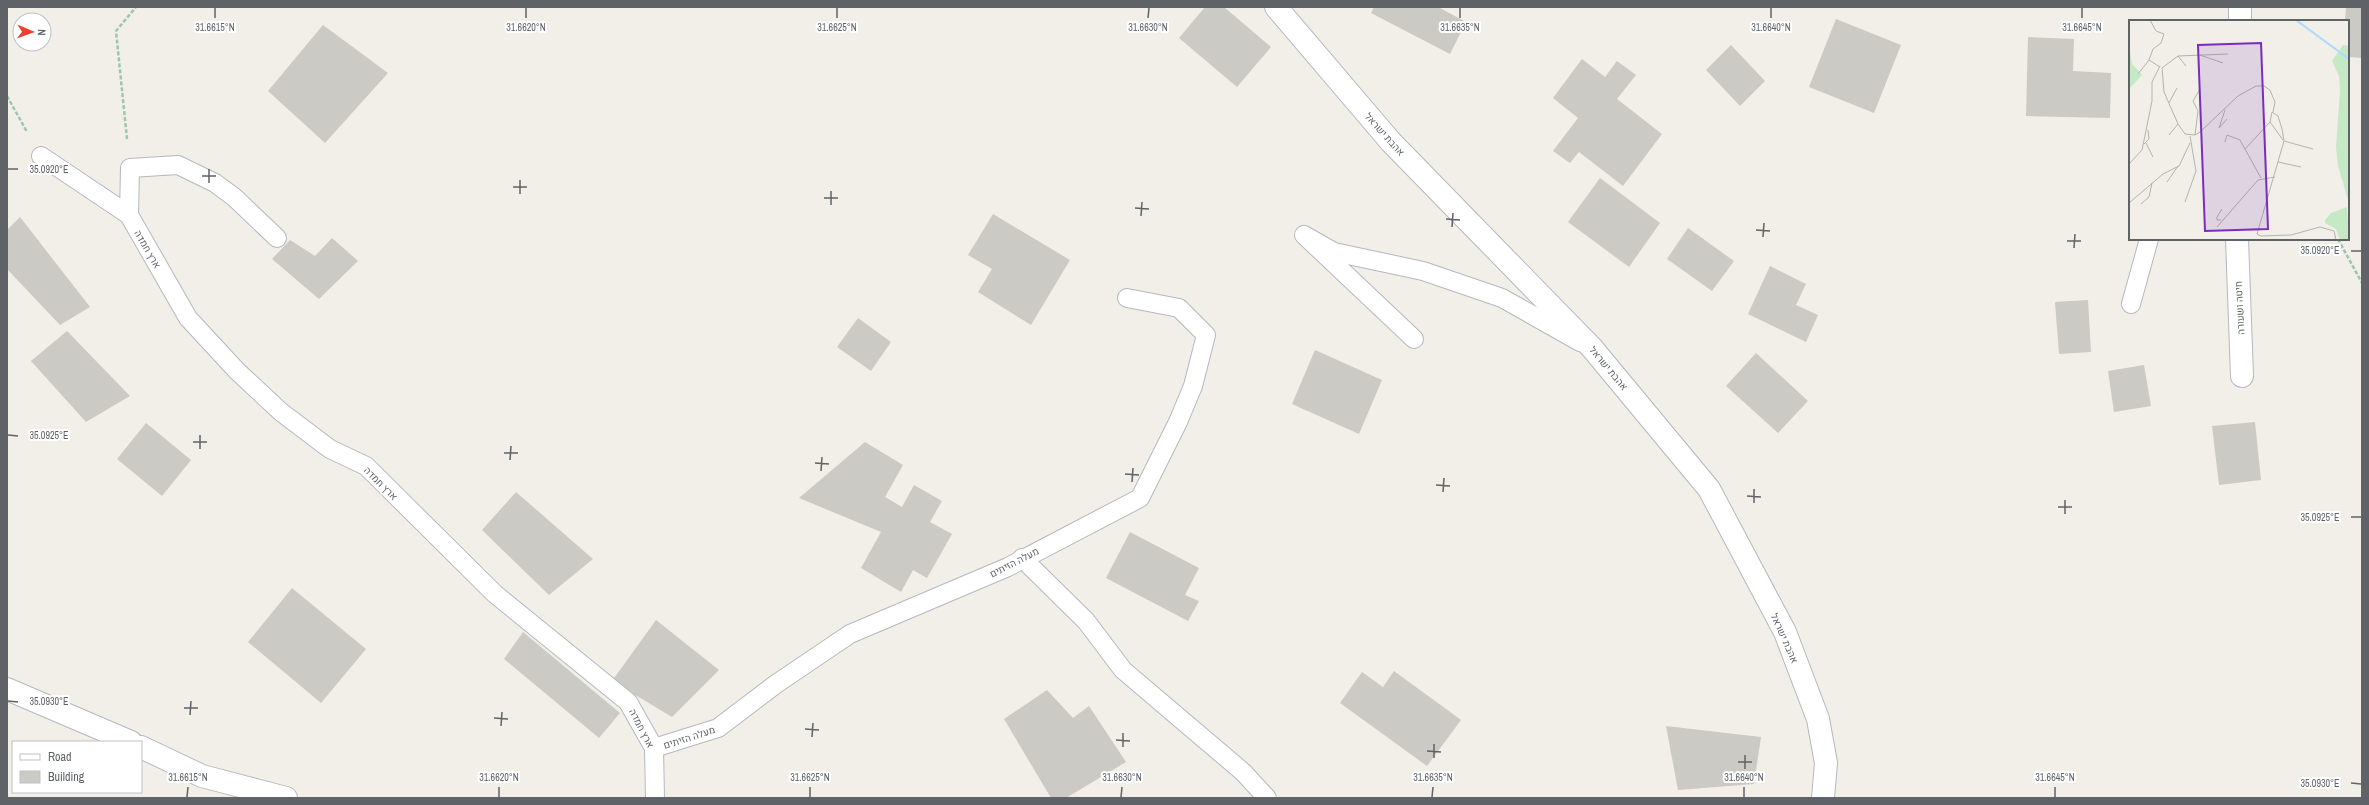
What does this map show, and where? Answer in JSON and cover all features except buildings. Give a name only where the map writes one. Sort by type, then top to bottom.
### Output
[{"type":"street","name":"אהבת ישראל","points":[[1276,7],[1390,142],[1592,348],[1709,489],[1785,632],[1818,719],[1826,763],[1823,798]]},
{"type":"street","name":"חיטה ושעורה","points":[[2237,240],[2242,376]]},
{"type":"street","points":[[7,689],[129,741]]},
{"type":"street","points":[[142,747],[202,776],[286,798]]},
{"type":"lane","name":"ארץ חמדה","points":[[40,156],[129,215],[188,318],[237,371],[281,412],[330,449],[366,466],[495,594],[628,702],[654,748],[655,798]]},
{"type":"lane","points":[[129,215],[130,168],[178,165],[214,183],[234,197],[277,238]]},
{"type":"lane","points":[[1414,338],[1304,235],[1334,252],[1423,271],[1502,298],[1592,348]]},
{"type":"lane","points":[[2131,304],[2149,240]]},
{"type":"lane","name":"מעלה הזיתים","points":[[654,748],[718,728],[776,684],[850,634],[1008,567],[1022,558],[1140,498],[1193,386],[1206,335],[1179,308],[1127,298]]},
{"type":"lane","points":[[1022,558],[1086,622],[1123,670],[1237,767],[1267,798]]},
{"type":"path","points":[[130,168],[119,80],[116,31],[136,7]]},
{"type":"path","points":[[7,96],[40,156]]},
{"type":"path","points":[[2339,240],[2362,283]]}]
